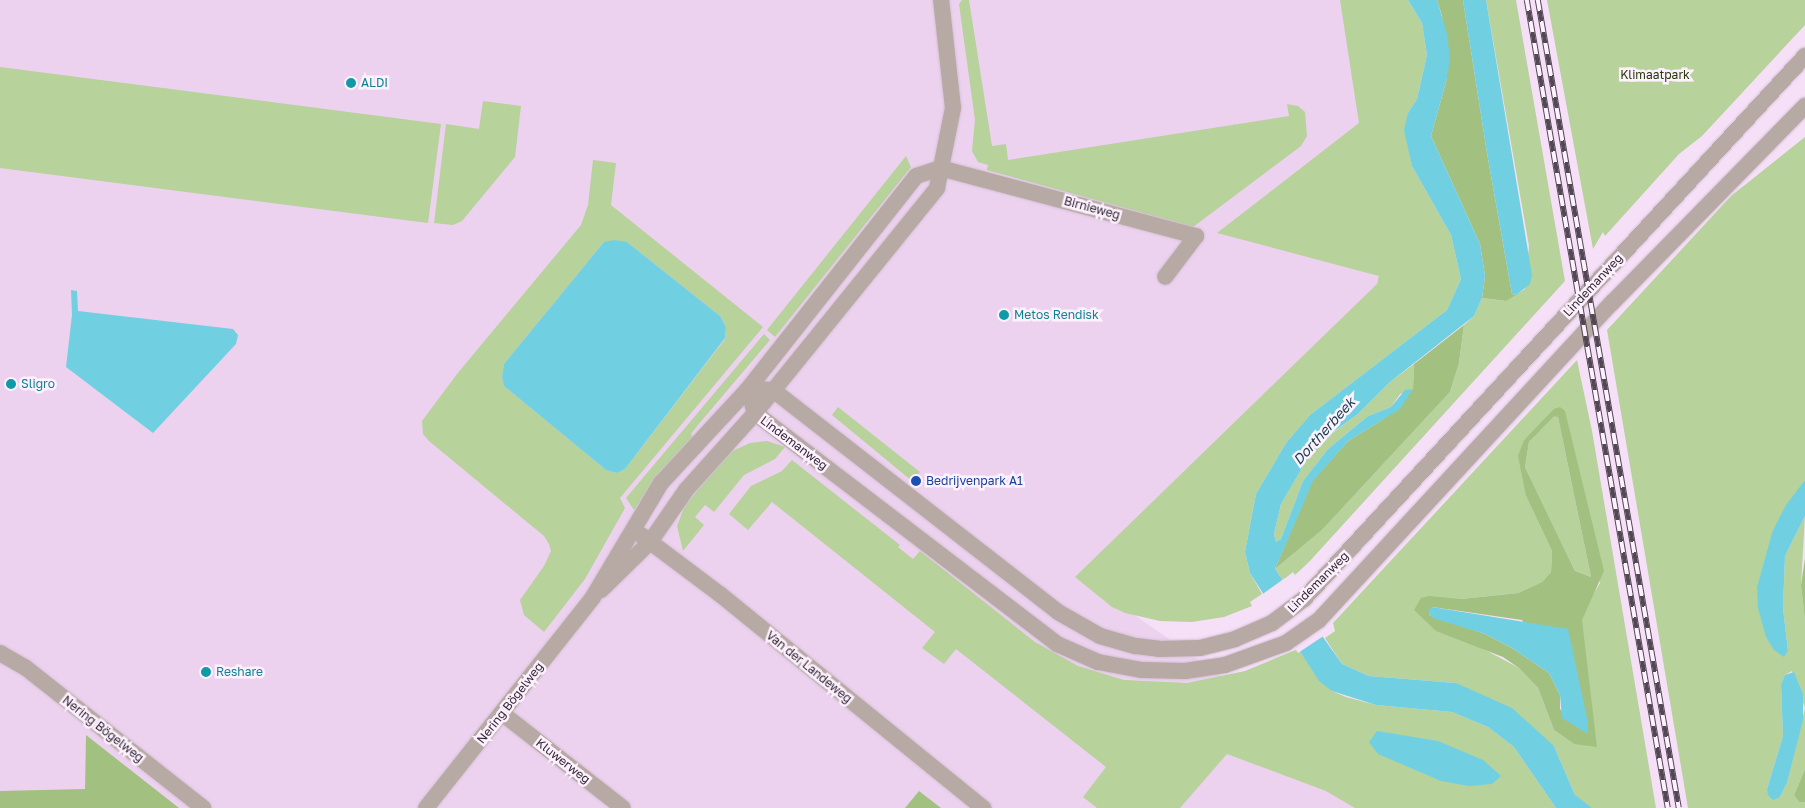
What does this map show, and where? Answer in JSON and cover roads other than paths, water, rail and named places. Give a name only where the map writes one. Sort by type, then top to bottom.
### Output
[{"type":"street","points":[[748,389],[774,390],[937,188],[953,108],[941,0]]},
{"type":"street","name":"Lindemanweg","points":[[774,390],[1058,612],[1100,636],[1136,646],[1200,648],[1250,634],[1272,623],[1304,599],[1805,56]]},
{"type":"street","name":"Lindemanweg","points":[[748,389],[755,414],[1057,644],[1090,658],[1142,670],[1185,671],[1225,665],[1286,643],[1319,620],[1612,303],[1805,106]]},
{"type":"street","points":[[748,389],[916,176],[940,168]]},
{"type":"street","name":"Birnieweg","points":[[940,168],[1196,236],[1165,276]]},
{"type":"street","name":"Nering Bögelweg","points":[[426,808],[503,714],[593,596],[661,484],[748,389]]},
{"type":"street","name":"Nering Bögelweg","points":[[593,596],[650,542],[686,490],[755,414],[774,390]]},
{"type":"street","name":"Van der Landeweg","points":[[633,529],[721,595],[983,808]]},
{"type":"street","name":"Nering Bögelweg","points":[[0,653],[26,668],[202,808]]},
{"type":"street","name":"Kluwerweg","points":[[503,714],[623,808]]},
{"type":"water","name":"Dortherbeek","points":[[1408,0],[1437,0],[1447,34],[1450,58],[1447,78],[1431,136],[1480,244],[1485,276],[1482,298],[1474,316],[1390,382],[1358,414],[1321,441],[1308,458],[1281,504],[1274,534],[1276,542],[1281,539],[1303,481],[1328,449],[1368,416],[1391,407],[1405,390],[1413,389],[1400,409],[1348,441],[1313,481],[1275,569],[1342,664],[1369,676],[1456,683],[1512,708],[1554,746],[1575,795],[1592,808],[1556,808],[1514,747],[1488,727],[1452,712],[1376,705],[1332,691],[1319,681],[1250,573],[1245,552],[1256,494],[1286,443],[1310,415],[1447,310],[1461,279],[1451,235],[1412,166],[1404,130],[1408,113],[1417,99],[1427,55],[1422,23]]},
{"type":"water","points":[[1463,0],[1486,0],[1532,275],[1530,284],[1516,295],[1512,294]]},
{"type":"water","points":[[614,240],[627,242],[720,316],[726,327],[725,338],[625,469],[617,473],[606,470],[504,386],[502,377],[504,364],[604,242]]},
{"type":"water","points":[[71,290],[77,291],[78,311],[233,329],[238,335],[236,344],[153,433],[66,367],[72,315]]},
{"type":"water","points":[[1805,480],[1805,516],[1785,556],[1783,608],[1788,651],[1784,657],[1774,650],[1766,637],[1758,608],[1757,587],[1773,530],[1786,505]]},
{"type":"water","points":[[1432,607],[1568,629],[1588,723],[1588,734],[1562,718],[1560,695],[1549,673],[1512,648],[1485,634],[1433,618],[1428,611]]},
{"type":"water","points":[[1794,672],[1803,694],[1803,720],[1787,783],[1780,797],[1773,800],[1768,795],[1767,789],[1783,736],[1781,684],[1785,675]]},
{"type":"water","points":[[1377,731],[1438,741],[1483,760],[1501,776],[1492,784],[1469,786],[1441,781],[1378,754],[1369,742]]},
{"type":"railway","points":[[1527,0],[1668,808]]},
{"type":"railway","points":[[1538,0],[1679,808]]},
{"type":"place","name":"ALDI","points":[[351,83]]},
{"type":"place","name":"Metos Rendisk","points":[[1004,315]]},
{"type":"place","name":"Sligro","points":[[11,384]]},
{"type":"place","name":"Bedrijvenpark A1","points":[[916,481]]},
{"type":"place","name":"Reshare","points":[[206,672]]},
{"type":"park label","name":"Klimaatpark","points":[[1655,75]]}]
